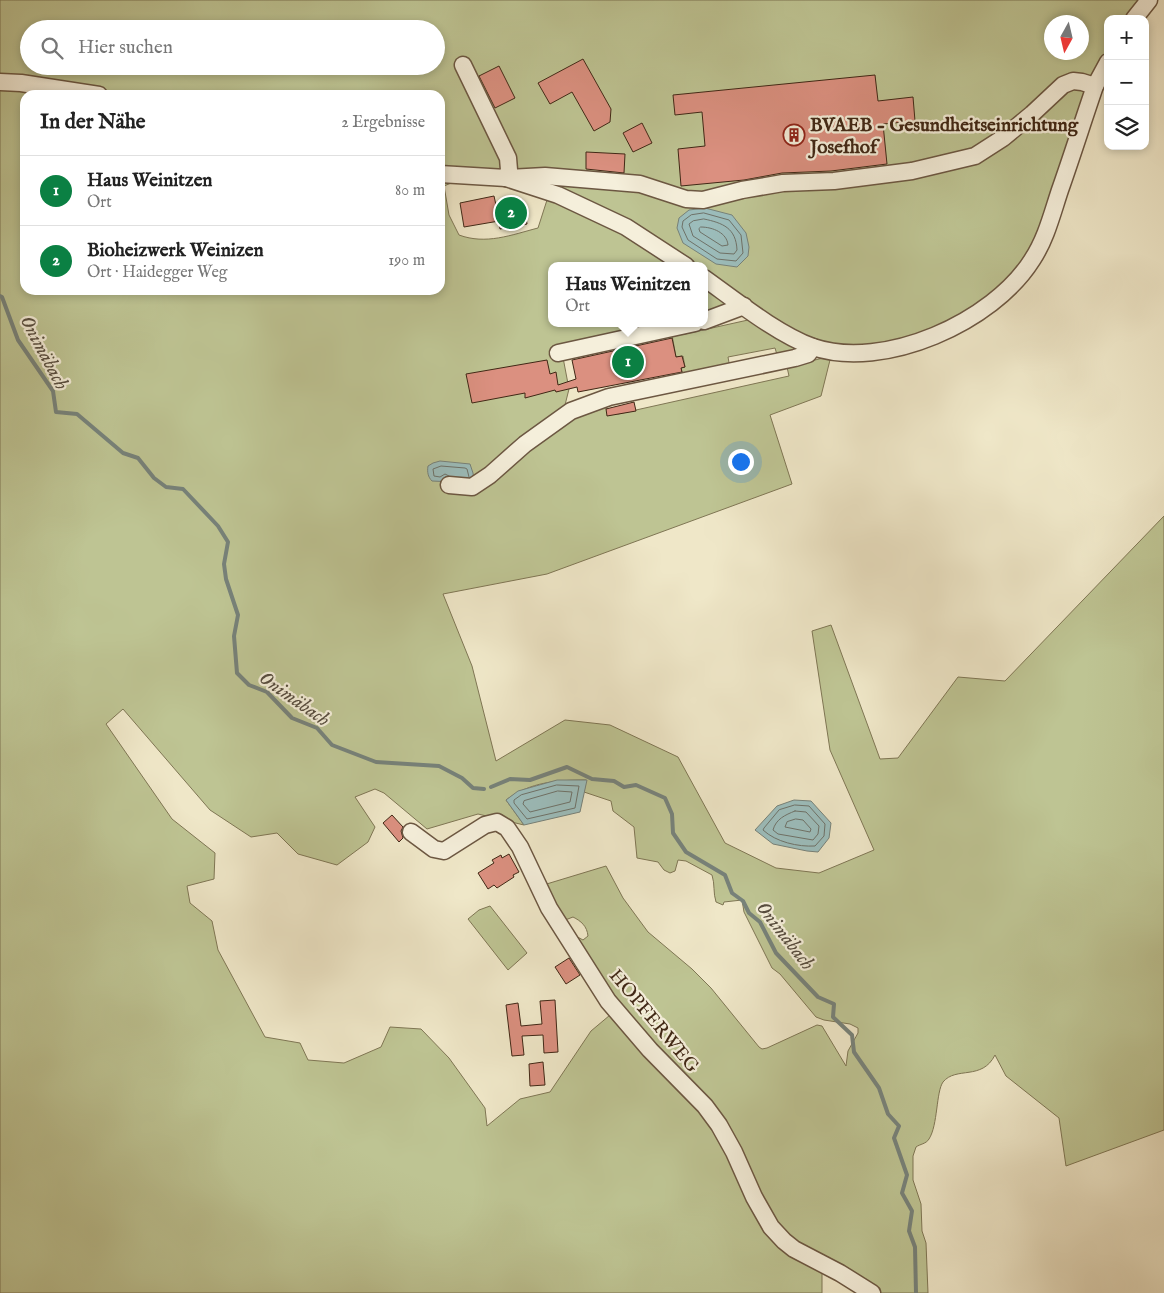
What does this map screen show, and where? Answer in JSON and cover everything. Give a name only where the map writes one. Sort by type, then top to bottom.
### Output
[{"type":"street","points":[[1137,15],[1149,0]]},
{"type":"street","points":[[463,65],[508,158],[509,170],[506,178]]},
{"type":"street","points":[[708,281],[779,330],[813,347],[831,350],[865,352],[911,344],[951,329],[968,320],[1000,296],[1021,276],[1042,242],[1095,86],[1104,69]]},
{"type":"street","points":[[445,174],[506,178],[545,176],[640,184],[686,200],[703,200],[742,190],[783,183],[834,181],[912,171],[975,156],[1003,138],[1064,85],[1073,81],[1095,86]]},
{"type":"street","points":[[0,82],[21,83],[66,90]]},
{"type":"street","points":[[506,178],[558,195],[596,211],[626,227],[680,262]]},
{"type":"street","points":[[708,320],[744,306]]},
{"type":"street","points":[[558,353],[678,327]]},
{"type":"street","points":[[449,485],[472,487],[490,475],[525,444],[571,411],[609,397],[795,358],[808,354],[813,347]]},
{"type":"street","name":"HOPFERWEG","points":[[411,832],[434,849],[444,851],[486,825],[497,822],[507,828],[520,847],[552,914],[597,985],[618,1014],[705,1106],[719,1125],[734,1152],[754,1197],[771,1227],[794,1249],[840,1273],[872,1293]]},
{"type":"green space","points":[[0,0],[1138,0],[1130,15],[1104,15],[1104,67],[1098,78],[1042,243],[1029,265],[1000,296],[952,328],[925,340],[897,348],[868,353],[840,353],[811,346],[760,318],[708,281],[708,262],[680,262],[596,211],[558,195],[506,178],[468,176],[445,186],[445,90],[20,90],[20,295],[445,295],[445,192],[449,215],[459,235],[469,238],[489,239],[538,228],[547,200],[565,204],[599,218],[673,262],[548,262],[548,327],[652,327],[561,347],[569,389],[565,405],[601,397],[606,409],[618,414],[789,376],[787,367],[831,356],[821,396],[770,415],[792,484],[547,574],[443,594],[472,666],[496,761],[565,720],[610,725],[678,757],[725,843],[776,868],[819,873],[874,850],[830,750],[812,631],[831,625],[880,759],[898,758],[958,677],[1005,681],[1164,516],[1164,1130],[1066,1166],[1059,1118],[1006,1076],[995,1055],[990,1063],[983,1068],[948,1077],[943,1082],[939,1093],[932,1133],[928,1141],[916,1147],[913,1156],[913,1180],[921,1204],[922,1231],[926,1243],[928,1293],[876,1293],[851,1276],[789,1243],[768,1217],[721,1123],[701,1099],[652,1048],[599,983],[572,938],[574,935],[583,940],[588,936],[585,927],[573,917],[560,922],[540,886],[606,866],[623,898],[648,932],[692,969],[711,988],[762,1049],[817,1025],[822,1026],[846,1066],[848,1051],[858,1033],[858,1028],[850,1024],[816,1017],[780,974],[772,968],[744,912],[742,900],[724,902],[723,905],[716,902],[712,875],[686,861],[678,860],[675,871],[670,873],[664,870],[658,862],[637,858],[634,827],[613,811],[611,801],[584,792],[586,780],[544,783],[525,789],[506,800],[524,825],[478,814],[427,829],[384,793],[375,789],[355,797],[375,827],[368,842],[337,865],[298,854],[277,833],[251,837],[210,810],[123,709],[106,724],[172,819],[215,853],[214,879],[187,886],[190,903],[212,921],[218,950],[265,1037],[300,1043],[308,1060],[344,1063],[381,1047],[390,1027],[421,1029],[449,1058],[485,1108],[487,1126],[520,1099],[550,1092],[591,1031],[616,1010],[715,1119],[734,1152],[749,1187],[771,1227],[788,1245],[822,1264],[822,1293],[0,1293]]},
{"type":"green space","points":[[708,285],[727,299],[726,306],[708,314]]},
{"type":"green space","points":[[748,320],[794,346],[793,354],[778,358],[775,348],[728,357],[730,368],[683,376],[681,368],[685,367],[683,356],[676,357],[672,335],[685,334]]},
{"type":"green space","points":[[490,906],[527,953],[508,970],[468,919],[479,910]]},
{"type":"water","points":[[705,208],[732,215],[746,233],[749,247],[748,256],[737,267],[716,264],[683,243],[677,228],[679,218],[689,210]]},
{"type":"water","points":[[440,461],[470,464],[474,483],[432,481],[428,474],[428,466]]},
{"type":"water","points":[[557,780],[587,780],[580,812],[524,825],[506,800],[518,791]]},
{"type":"water","points":[[794,800],[811,801],[831,823],[829,838],[818,852],[773,844],[755,830],[777,806]]},
{"type":"building","points":[[583,59],[611,109],[610,122],[594,131],[572,92],[550,104],[538,83]]},
{"type":"building","points":[[499,66],[515,98],[495,108],[479,76]]},
{"type":"building","name":"BVAEB - Gesundheitseinrichtung Josefhof","points":[[875,75],[878,101],[913,97],[915,121],[883,124],[887,164],[831,171],[782,173],[744,180],[681,186],[678,149],[705,146],[702,112],[675,115],[673,95]]},
{"type":"building","points":[[642,123],[652,143],[633,152],[623,133]]},
{"type":"building","points":[[586,152],[625,154],[624,173],[586,169]]},
{"type":"building","points":[[494,196],[496,205],[523,200],[527,224],[500,229],[499,221],[464,227],[460,203]]},
{"type":"building","points":[[672,338],[676,357],[682,356],[685,367],[681,368],[682,372],[578,392],[577,387],[556,392],[555,390],[525,398],[525,393],[472,403],[466,374],[547,360],[550,374],[556,372],[558,385],[576,379],[572,360]]},
{"type":"building","points":[[634,402],[636,411],[607,416],[606,409]]},
{"type":"building","points":[[392,815],[403,827],[401,831],[403,838],[399,842],[383,823]]},
{"type":"building","points":[[509,854],[519,872],[497,888],[494,885],[488,889],[478,873],[494,863],[492,860],[501,855],[502,858]]},
{"type":"building","points":[[569,958],[580,975],[566,984],[555,967]]},
{"type":"building","points":[[555,1000],[558,1052],[544,1053],[543,1035],[522,1036],[524,1055],[512,1056],[506,1005],[518,1003],[521,1026],[542,1024],[540,1001]]},
{"type":"building","points":[[543,1062],[545,1085],[530,1086],[529,1064]]},
{"type":"waterway","name":"Onimäbach","points":[[0,296],[18,340],[53,391],[56,412],[77,414],[123,453],[138,458],[154,478],[166,487],[183,489],[218,526],[228,542],[224,564],[226,579],[238,615],[234,636],[237,673],[249,685],[267,692],[292,718],[317,728],[332,745],[376,762],[439,766],[462,778],[473,788],[484,789]]},
{"type":"waterway","name":"Onimäbach","points":[[491,787],[510,779],[530,780],[567,767],[592,779],[614,781],[624,787],[636,785],[665,798],[672,814],[673,833],[686,852],[725,875],[732,893],[743,901],[749,913],[760,922],[776,953],[818,997],[834,1004],[833,1017],[852,1035],[854,1052],[879,1088],[888,1114],[899,1126],[894,1138],[907,1175],[902,1193],[912,1211],[909,1231],[915,1247],[916,1293]]},
{"type":"place","name":"BVAEB - Gesundheitseinrichtung Josefhof","points":[[794,135]]},
{"type":"place","name":"Bioheizwerk Weinizen","points":[[511,213]]},
{"type":"place","name":"Haus Weinitzen","points":[[628,362]]}]
